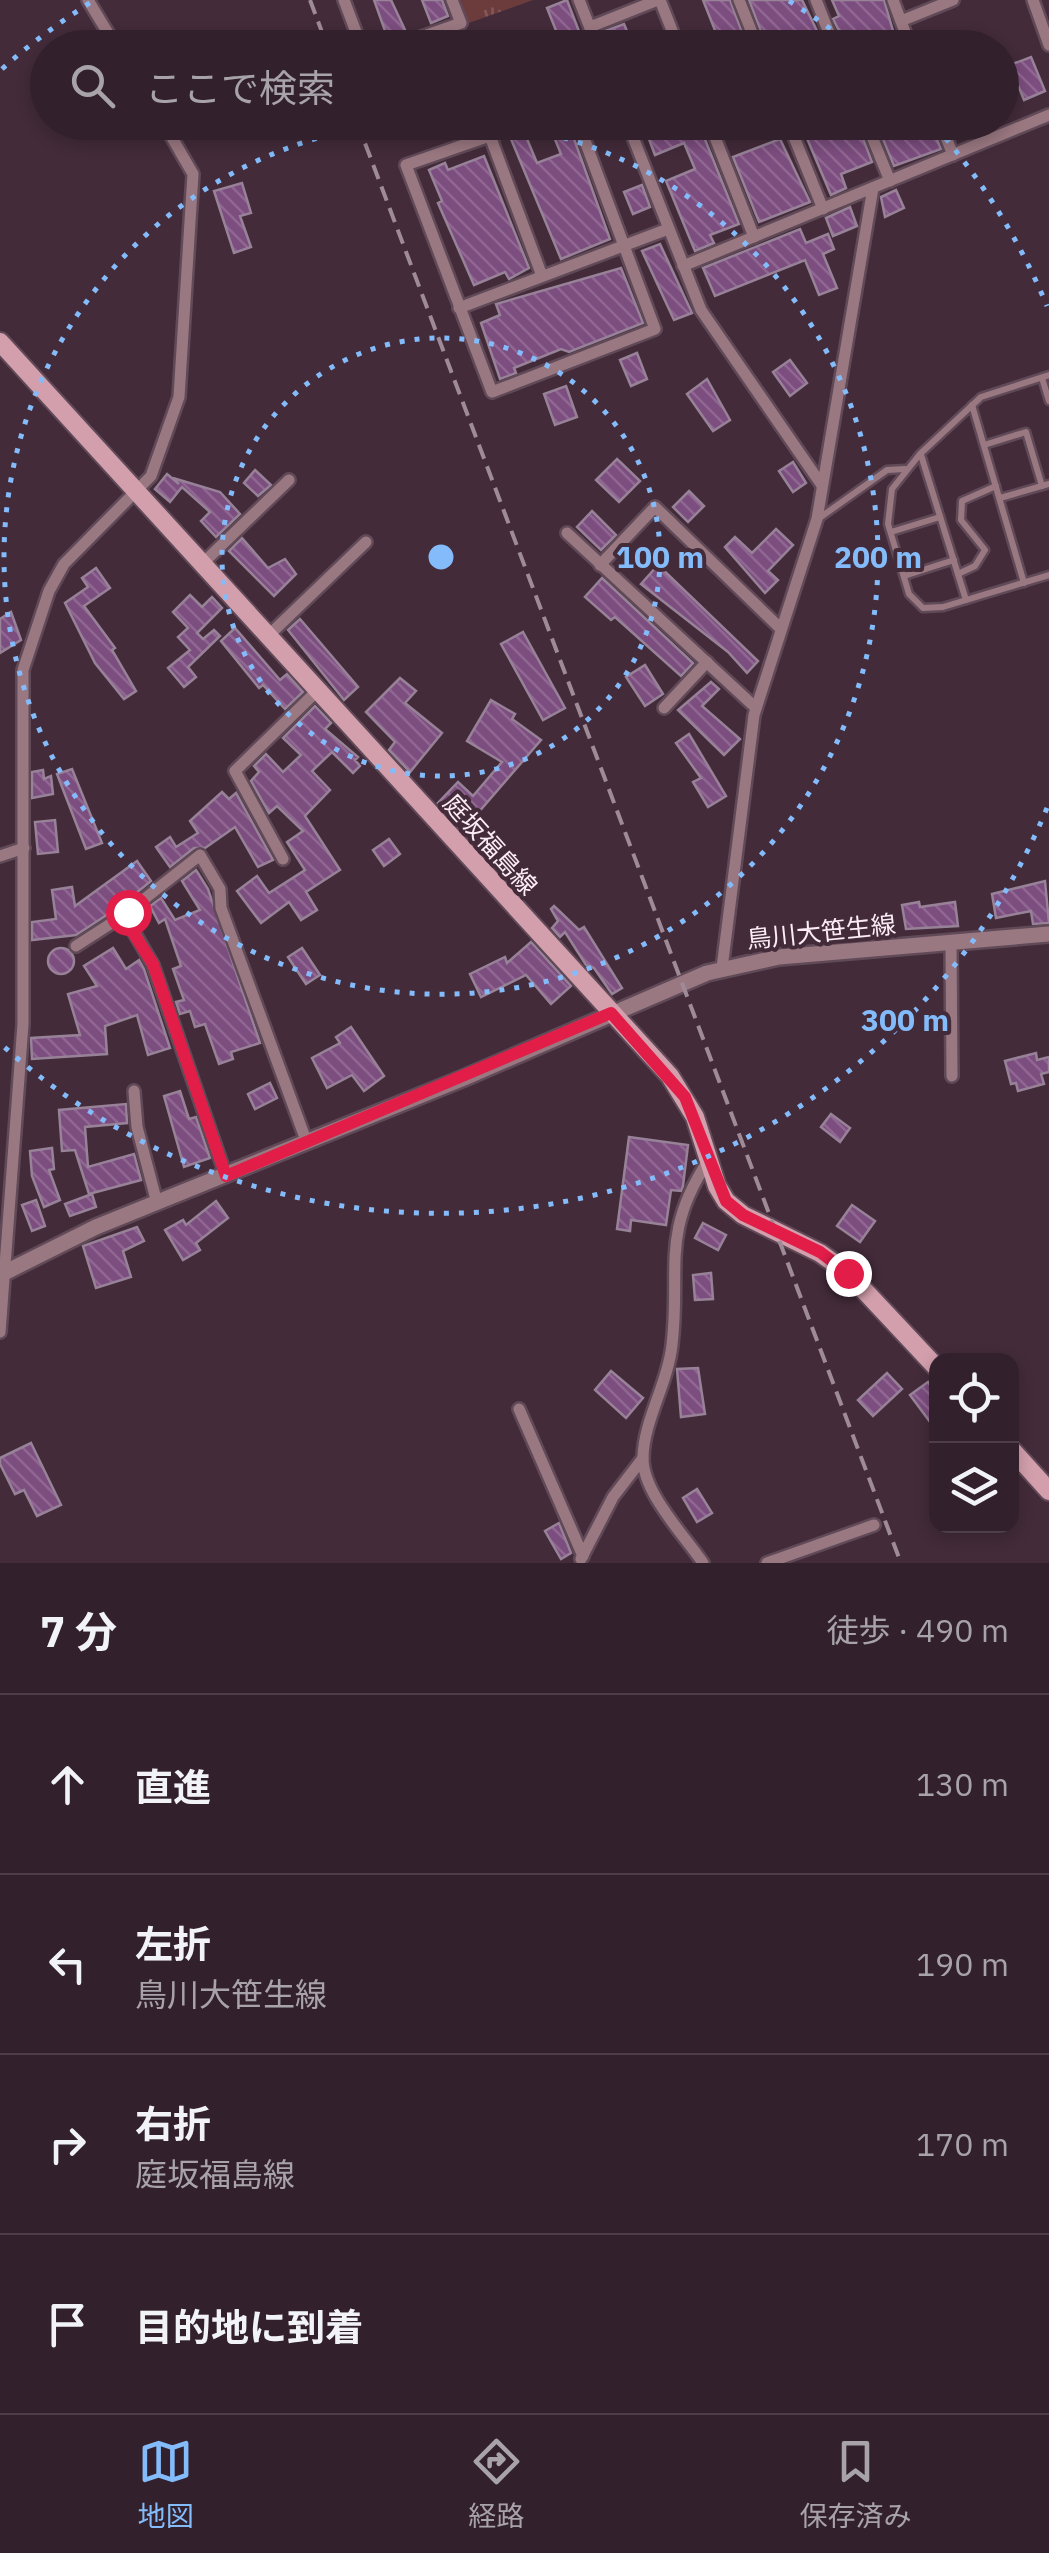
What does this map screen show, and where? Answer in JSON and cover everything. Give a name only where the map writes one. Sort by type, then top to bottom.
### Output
[{"type":"main road","name":"庭坂福島線","points":[[0,342],[685,1097],[726,1201],[743,1215],[820,1252],[848,1273],[929,1360]]},
{"type":"main road","points":[[1019,1458],[1049,1491]]},
{"type":"street","points":[[88,0],[106,30]]},
{"type":"street","points":[[344,0],[355,30]]},
{"type":"street","points":[[441,30],[461,23],[452,0]]},
{"type":"street","points":[[579,0],[591,30]]},
{"type":"street","points":[[590,27],[659,0],[672,30]]},
{"type":"street","points":[[739,0],[751,30]]},
{"type":"street","points":[[816,0],[828,30]]},
{"type":"street","points":[[893,0],[904,30]]},
{"type":"street","points":[[901,21],[953,0]]},
{"type":"street","points":[[1033,0],[1049,44]]},
{"type":"street","points":[[1019,128],[1049,115]]},
{"type":"street","points":[[0,1332],[23,1024],[24,848],[19,698],[35,629],[64,564],[136,493],[157,463],[184,372],[193,174],[174,140]]},
{"type":"street","points":[[478,140],[406,164],[492,392],[655,329],[585,140]]},
{"type":"street","points":[[491,140],[542,276]]},
{"type":"street","points":[[634,140],[710,326],[822,484]]},
{"type":"street","points":[[715,140],[754,237]]},
{"type":"street","points":[[795,140],[823,208]]},
{"type":"street","points":[[873,140],[890,181]]},
{"type":"street","points":[[947,140],[953,155]]},
{"type":"street","points":[[683,266],[989,140]]},
{"type":"street","points":[[722,968],[756,708],[817,519],[873,188]]},
{"type":"street","points":[[460,308],[668,229]]},
{"type":"street","points":[[202,564],[290,480]]},
{"type":"street","points":[[600,565],[654,507],[780,628]]},
{"type":"street","points":[[567,533],[756,708]]},
{"type":"street","points":[[268,636],[366,542]]},
{"type":"street","points":[[664,708],[707,662]]},
{"type":"street","points":[[284,859],[235,772],[318,690]]},
{"type":"street","points":[[0,856],[24,848]]},
{"type":"street","points":[[76,946],[124,915],[200,855],[220,889],[221,908],[307,1143]]},
{"type":"street","points":[[124,915],[153,964],[226,1176]]},
{"type":"street","name":"鳥川大笹生線","points":[[3,1274],[96,1227],[307,1143],[722,968],[779,957],[1049,934]]},
{"type":"street","points":[[951,944],[952,1076]]},
{"type":"street","points":[[134,1092],[137,1127],[157,1203]]},
{"type":"street","points":[[581,1560],[613,1497],[643,1458],[672,1346],[672,1248],[694,1182],[708,1161]]},
{"type":"street","points":[[519,1409],[581,1560]]},
{"type":"street","points":[[643,1458],[650,1483],[702,1563],[698,1563]]},
{"type":"street","points":[[767,1563],[874,1525]]},
{"type":"lane","points":[[1049,401],[1046,376],[981,398],[906,469],[889,497],[891,532],[909,594],[923,608],[966,601],[1049,576]]},
{"type":"lane","points":[[972,405],[1024,583]]},
{"type":"lane","points":[[984,445],[1026,432],[1046,485],[1000,498]]},
{"type":"lane","points":[[920,454],[966,601]]},
{"type":"lane","points":[[817,519],[887,470],[906,469]]},
{"type":"lane","points":[[958,574],[975,566],[984,550],[961,520],[962,501],[996,486]]},
{"type":"lane","points":[[891,532],[940,517]]},
{"type":"lane","points":[[904,576],[954,560]]},
{"type":"green space","points":[[457,0],[533,0],[466,24]]},
{"type":"building","points":[[374,0],[391,0],[405,30],[385,30]]},
{"type":"building","points":[[422,0],[442,0],[448,16],[431,23]]},
{"type":"building","points":[[567,0],[578,30],[556,30],[547,8]]},
{"type":"building","points":[[703,0],[730,0],[741,30],[715,30]]},
{"type":"building","points":[[749,0],[802,0],[817,30],[760,30]]},
{"type":"building","points":[[832,0],[884,0],[893,30],[839,30],[833,19],[839,16]]},
{"type":"building","points":[[1031,57],[1045,91],[1024,100],[1019,88],[1019,62]]},
{"type":"building","points":[[511,140],[527,140],[537,163],[561,154],[555,140],[574,140],[610,239],[561,259]]},
{"type":"building","points":[[649,140],[705,140],[739,224],[710,235],[714,243],[695,251],[666,181],[695,169],[684,143],[655,155]]},
{"type":"building","points":[[780,140],[810,202],[759,222],[733,157]]},
{"type":"building","points":[[808,140],[864,140],[872,162],[841,174],[846,188],[831,195]]},
{"type":"building","points":[[883,140],[937,140],[941,149],[894,166]]},
{"type":"building","points":[[484,156],[529,268],[509,279],[505,272],[474,285],[438,203],[442,201],[429,170],[445,163],[448,170]]},
{"type":"building","points":[[242,183],[251,213],[240,216],[251,247],[234,253],[214,191]]},
{"type":"building","points":[[642,185],[650,207],[633,214],[624,192]]},
{"type":"building","points":[[896,190],[904,208],[885,217],[881,197]]},
{"type":"building","points":[[850,207],[857,226],[833,236],[826,218]]},
{"type":"building","points":[[800,229],[806,243],[828,234],[834,249],[823,254],[837,288],[819,295],[805,260],[715,296],[703,268]]},
{"type":"building","points":[[660,244],[692,313],[674,320],[642,251]]},
{"type":"building","points":[[621,268],[643,323],[569,352],[561,349],[514,368],[516,373],[500,379],[481,323],[500,315],[496,304]]},
{"type":"building","points":[[637,353],[647,379],[631,386],[620,360]]},
{"type":"building","points":[[790,360],[807,383],[790,396],[773,372]]},
{"type":"building","points":[[707,379],[730,420],[713,431],[687,394]]},
{"type":"building","points":[[566,386],[577,417],[555,425],[544,394]]},
{"type":"building","points":[[617,459],[640,481],[619,502],[596,480]]},
{"type":"building","points":[[793,462],[806,483],[793,492],[779,471]]},
{"type":"building","points":[[255,470],[271,485],[258,496],[244,483]]},
{"type":"building","points":[[167,474],[179,484],[173,478],[220,492],[240,514],[216,537],[201,521],[210,512],[182,487],[170,502],[155,489]]},
{"type":"building","points":[[689,491],[704,506],[688,522],[673,507]]},
{"type":"building","points":[[592,511],[616,535],[601,550],[577,527]]},
{"type":"building","points":[[776,529],[793,545],[768,571],[778,580],[765,593],[725,547],[735,537],[752,553]]},
{"type":"building","points":[[242,538],[268,568],[285,559],[296,574],[274,596],[229,551]]},
{"type":"building","points":[[658,565],[758,661],[747,673],[728,652],[641,584]]},
{"type":"building","points":[[96,568],[110,588],[84,606],[115,648],[112,650],[136,691],[124,699],[95,663],[65,603],[88,587],[82,578]]},
{"type":"building","points":[[602,578],[693,663],[681,676],[615,617],[611,620],[585,597]]},
{"type":"building","points":[[190,595],[202,607],[212,597],[222,608],[197,633],[203,639],[214,630],[220,636],[188,667],[196,677],[184,687],[168,668],[190,650],[178,637],[188,628],[173,612]]},
{"type":"building","points":[[11,612],[21,640],[0,653],[0,619]]},
{"type":"building","points":[[300,619],[358,687],[344,700],[288,630]]},
{"type":"building","points":[[235,628],[280,680],[287,674],[303,692],[285,709],[263,685],[259,688],[221,641]]},
{"type":"building","points":[[523,632],[565,708],[543,720],[501,644]]},
{"type":"building","points":[[645,665],[663,694],[645,706],[626,677]]},
{"type":"building","points":[[400,678],[416,691],[405,703],[442,733],[410,772],[389,750],[395,742],[366,712]]},
{"type":"building","points":[[711,682],[719,689],[702,706],[740,739],[724,755],[678,710]]},
{"type":"building","points":[[491,700],[515,714],[512,719],[541,740],[465,828],[438,803],[458,782],[473,796],[502,762],[467,741]]},
{"type":"building","points":[[315,706],[331,723],[325,729],[358,757],[355,760],[360,766],[353,773],[332,752],[312,771],[330,790],[305,816],[340,870],[306,892],[317,910],[301,920],[289,902],[261,923],[237,891],[257,876],[269,893],[305,870],[287,842],[303,831],[277,806],[269,813],[251,781],[259,772],[254,766],[266,754],[283,772],[301,755],[283,738]]},
{"type":"building","points":[[689,734],[726,796],[708,807],[693,782],[701,778],[676,743]]},
{"type":"building","points":[[72,769],[102,843],[86,849],[57,774]]},
{"type":"building","points":[[43,770],[44,779],[51,776],[53,794],[32,798],[32,772]]},
{"type":"building","points":[[222,792],[229,799],[236,793],[273,860],[258,867],[235,827],[205,848],[194,848],[170,867],[156,847],[170,837],[176,847],[198,833],[190,821]]},
{"type":"building","points":[[55,820],[58,852],[38,854],[35,822]]},
{"type":"building","points":[[389,839],[400,854],[384,866],[373,850]]},
{"type":"building","points":[[137,861],[151,881],[119,907],[76,935],[32,940],[32,922],[56,919],[52,890],[72,887],[75,906]]},
{"type":"building","points":[[196,870],[208,889],[260,1043],[231,1052],[233,1059],[219,1064],[205,1024],[195,1027],[190,1011],[180,1014],[176,1002],[184,1000],[173,969],[181,966],[165,919],[159,923],[150,906],[161,898],[175,920],[200,910],[182,881]]},
{"type":"building","points":[[1045,881],[1049,923],[1033,924],[1031,911],[996,918],[992,894]]},
{"type":"building","points":[[919,902],[920,907],[955,902],[958,926],[906,929],[902,905]]},
{"type":"building","points":[[554,906],[579,930],[584,927],[622,988],[612,994],[594,968],[586,965],[565,932],[560,937],[552,928],[558,921],[551,909]]},
{"type":"building","points":[[531,942],[571,986],[551,1004],[526,975],[481,997],[470,974],[505,957],[507,963]]},
{"type":"building","points":[[61,948],[70,952],[74,961],[70,970],[61,974],[52,970],[48,961],[52,952]]},
{"type":"building","points":[[113,948],[126,969],[139,960],[170,1048],[148,1055],[137,1015],[105,1026],[107,1054],[32,1059],[31,1038],[80,1035],[68,994],[97,986],[84,966]]},
{"type":"building","points":[[302,948],[320,975],[306,984],[288,957]]},
{"type":"building","points":[[351,1027],[384,1076],[364,1091],[352,1075],[327,1088],[312,1058],[340,1043],[336,1037]]},
{"type":"building","points":[[1036,1053],[1037,1060],[1049,1057],[1049,1072],[1041,1074],[1044,1084],[1018,1091],[1016,1083],[1011,1084],[1005,1061]]},
{"type":"building","points":[[270,1083],[277,1098],[255,1109],[248,1094]]},
{"type":"building","points":[[180,1091],[189,1119],[196,1117],[210,1158],[184,1167],[164,1096]]},
{"type":"building","points":[[126,1104],[127,1123],[85,1127],[88,1167],[134,1154],[141,1180],[89,1194],[75,1150],[62,1151],[59,1110]]},
{"type":"building","points":[[831,1114],[850,1128],[840,1142],[821,1127]]},
{"type":"building","points":[[629,1137],[688,1145],[683,1186],[681,1191],[671,1190],[666,1225],[631,1220],[630,1231],[617,1229]]},
{"type":"building","points":[[52,1148],[54,1169],[49,1170],[60,1200],[44,1207],[32,1176],[30,1151]]},
{"type":"building","points":[[92,1194],[96,1207],[70,1216],[65,1204]]},
{"type":"building","points":[[36,1200],[45,1226],[32,1231],[22,1205]]},
{"type":"building","points":[[216,1201],[228,1218],[196,1243],[200,1250],[183,1260],[165,1230],[183,1220],[186,1225]]},
{"type":"building","points":[[852,1205],[875,1221],[860,1242],[837,1226]]},
{"type":"building","points":[[703,1223],[726,1235],[718,1250],[695,1238]]},
{"type":"building","points":[[137,1227],[144,1241],[123,1251],[131,1277],[96,1288],[83,1246]]},
{"type":"building","points":[[711,1273],[713,1299],[695,1300],[693,1275]]},
{"type":"building","points":[[698,1368],[705,1414],[681,1417],[677,1369]]},
{"type":"building","points":[[611,1371],[643,1398],[626,1418],[595,1390]]},
{"type":"building","points":[[887,1373],[902,1389],[873,1416],[858,1400]]},
{"type":"building","points":[[928,1382],[929,1421],[910,1395]]},
{"type":"building","points":[[31,1443],[61,1505],[37,1516],[24,1490],[15,1494],[0,1464],[0,1458]]},
{"type":"building","points":[[697,1489],[712,1513],[697,1522],[683,1498]]},
{"type":"building","points":[[559,1523],[571,1553],[561,1559],[545,1531]]},
{"type":"railway","points":[[310,0],[321,30]]},
{"type":"railway","points":[[364,140],[901,1563]]},
{"type":"route","points":[[128,912],[124,915],[127,923],[153,964],[226,1176],[611,1013],[685,1097],[726,1201],[743,1215],[820,1252],[848,1273]]}]
